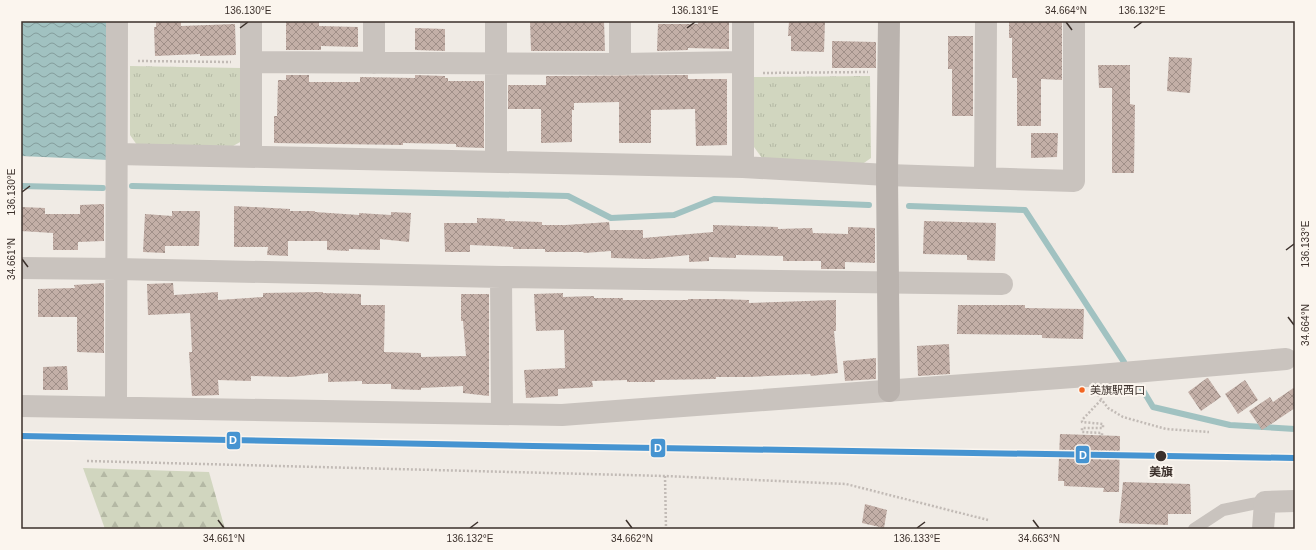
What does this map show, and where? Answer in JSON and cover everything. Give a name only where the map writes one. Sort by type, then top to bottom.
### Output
[{"type":"street","points":[[116,408],[117,21]]},
{"type":"street","points":[[251,21],[251,156]]},
{"type":"street","points":[[374,21],[374,62]]},
{"type":"street","points":[[496,21],[496,162]]},
{"type":"street","points":[[620,21],[620,64]]},
{"type":"street","points":[[743,21],[743,167]]},
{"type":"street","points":[[889,21],[887,175],[889,391]]},
{"type":"street","points":[[986,21],[986,178]]},
{"type":"street","points":[[117,154],[743,167],[887,175],[1074,181],[1074,21]]},
{"type":"street","points":[[251,62],[620,64],[743,68]]},
{"type":"street","points":[[21,268],[1002,284]]},
{"type":"street","points":[[501,277],[502,414]]},
{"type":"street","points":[[21,406],[562,415],[1292,360]]},
{"type":"street","points":[[1263,529],[1265,502],[1295,501]]},
{"type":"lane","points":[[1194,529],[1222,510],[1265,502]]},
{"type":"path","points":[[135,61],[251,62]]},
{"type":"path","points":[[743,68],[873,72]]},
{"type":"path","points":[[1102,435],[1102,433],[1082,432],[1082,428],[1103,428],[1103,424],[1082,422],[1082,420],[1101,400],[1111,411],[1130,419],[1166,429],[1209,432]]},
{"type":"path","points":[[87,461],[665,476],[846,484],[988,520]]},
{"type":"path","points":[[665,476],[666,529]]},
{"type":"green space","points":[[130,66],[241,68],[242,141],[233,146],[137,145],[130,135]]},
{"type":"green space","points":[[870,76],[871,158],[861,165],[762,158],[754,147],[753,77]]},
{"type":"green space","points":[[83,468],[209,472],[225,529],[105,529]]},
{"type":"water","points":[[21,21],[109,21],[109,160],[21,156]]},
{"type":"building","points":[[156,21],[181,21],[181,26],[235,24],[236,55],[200,56],[200,54],[155,56],[154,27],[156,27]]},
{"type":"building","points":[[286,21],[319,21],[319,26],[358,27],[358,47],[321,46],[321,50],[286,50]]},
{"type":"building","points":[[530,21],[604,21],[605,51],[531,51]]},
{"type":"building","points":[[698,21],[729,21],[729,49],[688,48],[688,50],[657,51],[658,24],[698,24]]},
{"type":"building","points":[[789,21],[825,21],[824,52],[791,51],[791,36],[788,36]]},
{"type":"building","points":[[1009,21],[1062,21],[1062,80],[1041,79],[1041,126],[1017,126],[1017,78],[1012,78],[1012,38],[1009,38]]},
{"type":"building","points":[[415,28],[445,29],[445,51],[415,50]]},
{"type":"building","points":[[948,36],[973,36],[973,116],[952,116],[952,69],[948,69]]},
{"type":"building","points":[[832,41],[876,42],[876,68],[832,68]]},
{"type":"building","points":[[1169,57],[1192,58],[1190,93],[1167,91]]},
{"type":"building","points":[[1098,65],[1130,65],[1130,104],[1135,105],[1134,173],[1112,173],[1112,88],[1099,88]]},
{"type":"building","points":[[286,75],[309,75],[309,82],[360,82],[360,77],[415,78],[415,75],[445,76],[445,78],[448,78],[448,81],[484,81],[484,148],[456,147],[456,144],[403,143],[403,145],[274,143],[274,116],[277,116],[278,80],[286,80]]},
{"type":"building","points":[[688,75],[688,79],[727,79],[727,145],[696,146],[695,109],[651,110],[651,143],[619,143],[619,102],[574,103],[574,110],[572,110],[572,142],[541,143],[541,109],[508,109],[508,85],[546,85],[546,76]]},
{"type":"building","points":[[1031,133],[1058,133],[1057,157],[1031,158]]},
{"type":"building","points":[[104,204],[104,241],[78,242],[78,250],[53,250],[53,233],[21,231],[21,207],[45,208],[45,214],[80,214],[80,205]]},
{"type":"building","points":[[234,206],[359,215],[359,213],[391,215],[391,212],[411,213],[409,242],[380,239],[380,250],[349,249],[349,251],[327,250],[327,241],[288,241],[288,256],[267,255],[268,247],[234,247]]},
{"type":"building","points":[[172,211],[200,211],[199,246],[165,246],[165,253],[143,252],[145,214],[172,216]]},
{"type":"building","points":[[477,218],[505,219],[505,221],[542,222],[542,225],[609,222],[610,230],[643,230],[643,238],[713,232],[713,225],[778,227],[778,229],[812,228],[813,233],[848,234],[848,227],[875,228],[875,263],[845,262],[845,269],[821,269],[821,261],[783,261],[783,256],[736,255],[736,258],[709,257],[709,261],[689,262],[689,255],[649,259],[611,258],[611,251],[584,253],[545,252],[545,249],[513,249],[513,247],[470,245],[470,252],[445,252],[444,223],[477,223]]},
{"type":"building","points":[[924,221],[996,223],[995,261],[967,260],[967,255],[923,254]]},
{"type":"building","points":[[104,283],[104,353],[77,352],[77,317],[38,317],[38,289],[75,288],[74,285]]},
{"type":"building","points":[[173,283],[174,295],[218,292],[218,300],[263,297],[263,293],[323,292],[361,294],[361,305],[385,305],[384,352],[421,353],[421,357],[466,356],[463,321],[461,321],[461,294],[489,294],[489,396],[463,393],[463,386],[421,388],[421,390],[391,389],[391,384],[362,384],[362,381],[328,382],[328,373],[291,377],[251,376],[251,381],[218,380],[219,395],[192,396],[189,352],[192,352],[190,313],[148,315],[147,284]]},
{"type":"building","points":[[563,293],[563,297],[594,296],[594,298],[623,298],[623,300],[719,299],[749,300],[749,303],[836,300],[836,331],[834,331],[838,373],[811,376],[810,374],[716,377],[716,379],[655,380],[655,382],[627,382],[627,380],[592,381],[593,387],[558,389],[558,396],[526,398],[524,370],[565,368],[564,330],[536,331],[534,294]]},
{"type":"building","points":[[958,305],[1025,305],[1025,308],[1084,309],[1083,339],[1042,338],[1042,335],[957,334]]},
{"type":"building","points":[[949,344],[950,374],[918,376],[917,346]]},
{"type":"building","points":[[876,358],[876,379],[845,381],[843,361]]},
{"type":"building","points":[[67,366],[68,390],[43,390],[43,367]]},
{"type":"building","points":[[1207,378],[1221,397],[1201,411],[1188,392]]},
{"type":"building","points":[[1245,380],[1258,400],[1238,414],[1225,394]]},
{"type":"building","points":[[1295,387],[1295,408],[1262,430],[1249,411],[1270,397],[1273,402]]},
{"type":"building","points":[[1060,434],[1120,436],[1119,492],[1103,492],[1104,488],[1064,486],[1064,481],[1058,481]]},
{"type":"building","points":[[1123,482],[1190,484],[1191,514],[1168,514],[1168,525],[1119,523]]},
{"type":"building","points":[[865,504],[887,510],[884,528],[862,523]]},
{"type":"waterway","points":[[21,186],[103,188]]},
{"type":"waterway","points":[[132,186],[568,196],[611,218],[674,215],[714,199],[869,205]]},
{"type":"waterway","points":[[909,206],[1025,210],[1124,362]]},
{"type":"waterway","points":[[1141,387],[1153,407],[1230,425],[1295,429]]},
{"type":"transit line","name":"D","points":[[21,436],[1295,458]]},
{"type":"place","name":"美旗駅西口","points":[[1082,390]]},
{"type":"place","name":"美旗","points":[[1161,456]]}]
